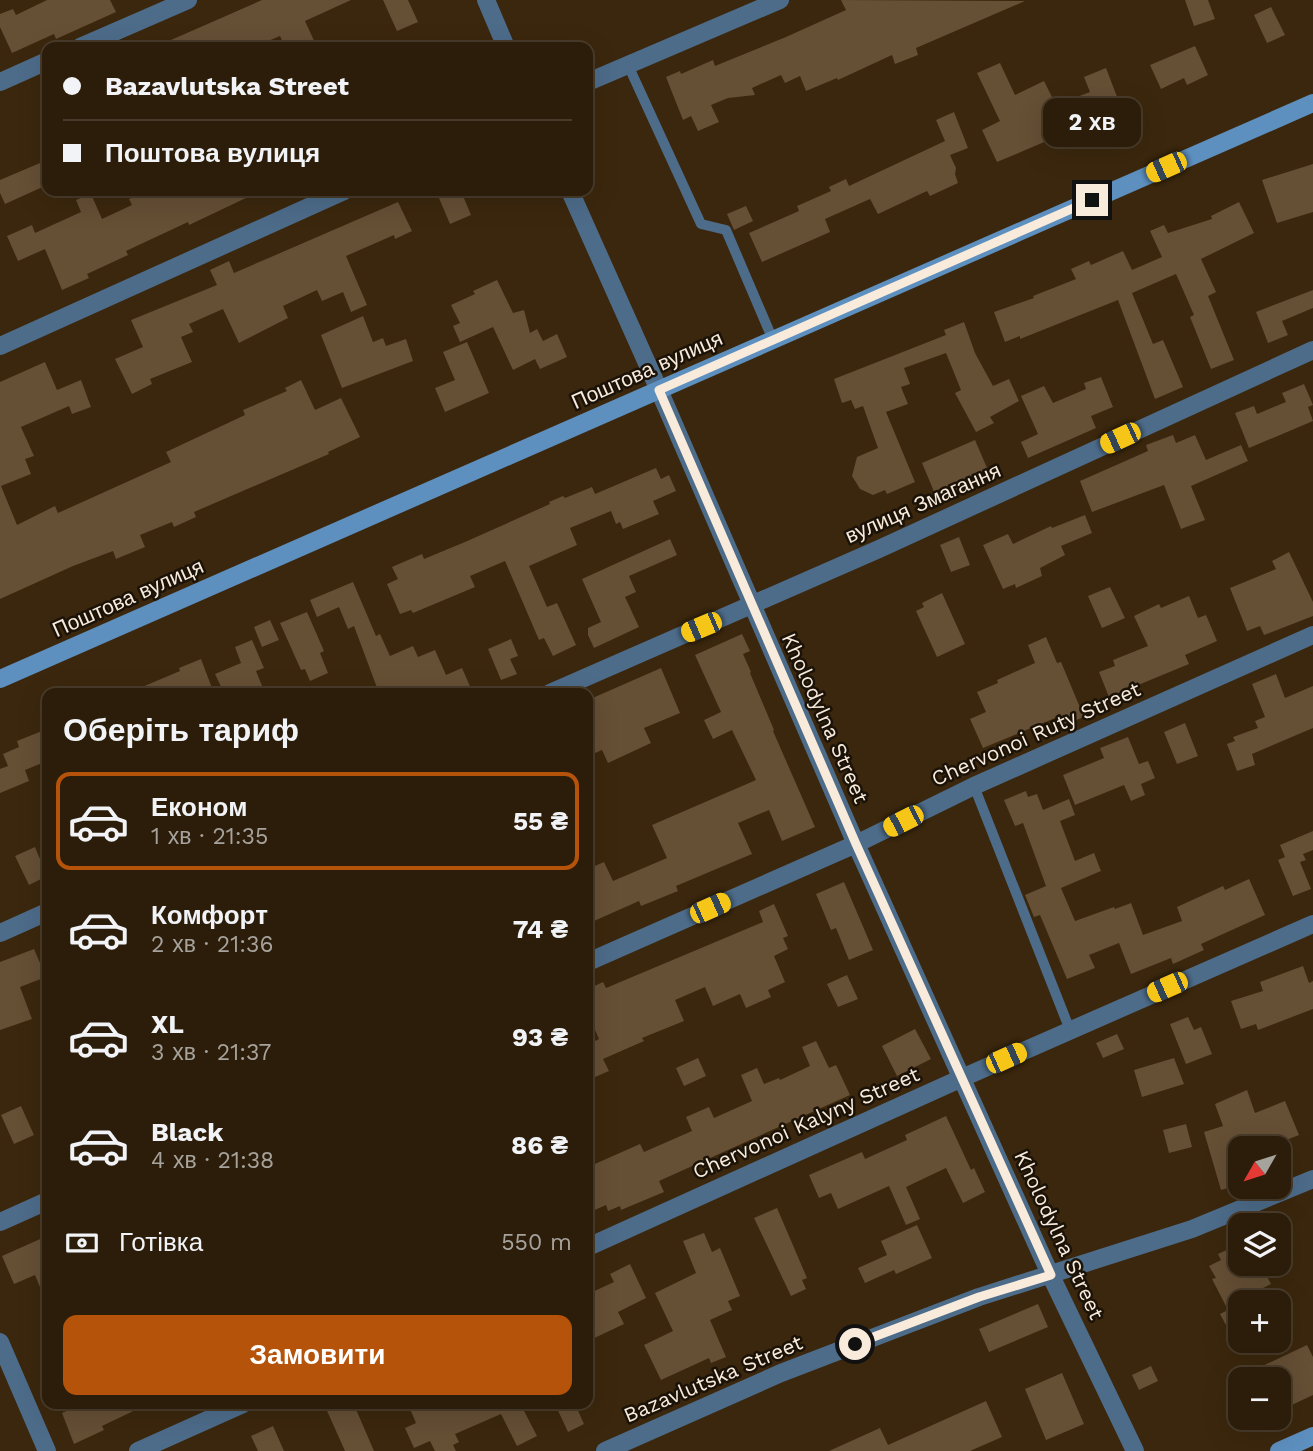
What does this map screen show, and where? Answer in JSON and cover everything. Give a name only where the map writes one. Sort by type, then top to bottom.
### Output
[{"type":"street","points":[[91,42],[188,0]]},
{"type":"street","points":[[486,0],[504,42]]},
{"type":"street","points":[[593,80],[780,0]]},
{"type":"street","points":[[0,82],[42,63]]},
{"type":"street","name":"Поштова вулиця","points":[[0,679],[1313,103]]},
{"type":"street","points":[[0,346],[333,196]]},
{"type":"street","name":"Kholodylna Street","points":[[572,196],[856,844],[1051,1275],[1135,1451]]},
{"type":"street","name":"вулиця Змагання","points":[[561,688],[1313,350]]},
{"type":"street","name":"Chervonoi Ruty Street","points":[[593,960],[856,844],[974,786],[1313,635]]},
{"type":"street","points":[[0,933],[42,914]]},
{"type":"street","name":"Chervonoi Kalyny Street","points":[[593,1245],[962,1078],[1313,924]]},
{"type":"street","name":"Bazavlutska Street","points":[[605,1451],[781,1373],[979,1297],[1192,1229],[1313,1179]]},
{"type":"street","points":[[0,1222],[42,1203]]},
{"type":"street","points":[[0,1342],[47,1451]]},
{"type":"street","points":[[138,1451],[232,1409]]},
{"type":"street","points":[[1279,1451],[1313,1436]]},
{"type":"lane","points":[[628,65],[701,224],[726,230],[773,340]]},
{"type":"lane","points":[[974,786],[1070,1030]]},
{"type":"building","points":[[47,0],[110,0],[116,12],[56,39],[54,34],[12,53],[0,27],[0,14],[13,9],[16,15]]},
{"type":"building","points":[[262,0],[351,0],[305,21],[315,42],[283,42],[280,36],[266,42],[166,42]]},
{"type":"building","points":[[383,0],[408,0],[418,22],[397,31]]},
{"type":"building","points":[[841,0],[1025,1],[916,48],[918,55],[895,64],[892,55],[838,80],[837,78],[806,91],[800,76],[785,83],[781,75],[752,88],[755,95],[728,98],[711,105],[719,122],[698,131],[691,116],[683,120],[666,77],[680,71],[681,74],[713,60],[715,66],[786,37],[846,10]]},
{"type":"building","points":[[1185,0],[1208,0],[1215,19],[1194,26]]},
{"type":"building","points":[[1271,7],[1285,35],[1267,43],[1254,15]]},
{"type":"building","points":[[1195,46],[1208,75],[1187,85],[1184,78],[1161,89],[1150,65]]},
{"type":"building","points":[[1000,63],[1015,95],[1044,81],[1056,105],[1090,92],[1084,77],[1106,68],[1121,107],[1067,128],[1068,132],[997,162],[982,130],[1000,121],[977,73]]},
{"type":"building","points":[[954,112],[968,148],[950,155],[956,168],[958,183],[930,196],[927,191],[878,214],[870,199],[825,219],[830,232],[762,262],[749,233],[799,211],[797,206],[831,191],[829,187],[846,179],[849,186],[945,141],[936,120]]},
{"type":"building","points":[[42,162],[42,187],[5,204],[0,193],[0,180]]},
{"type":"building","points":[[1313,164],[1313,212],[1277,223],[1262,180]]},
{"type":"building","points":[[86,196],[92,196],[102,219],[132,205],[129,199],[136,196],[250,196],[126,251],[128,255],[87,274],[89,278],[62,290],[45,249],[18,261],[7,236],[32,225],[35,233],[81,212],[76,200]]},
{"type":"building","points":[[438,196],[463,196],[471,215],[450,224]]},
{"type":"building","points":[[398,202],[412,231],[395,239],[394,235],[346,256],[367,305],[351,312],[343,292],[322,301],[317,290],[283,306],[288,318],[239,343],[223,309],[189,324],[193,332],[181,337],[192,362],[150,379],[152,384],[132,394],[115,359],[143,347],[131,320],[217,285],[210,270],[229,261],[234,273]]},
{"type":"building","points":[[1239,202],[1254,233],[1201,259],[1216,292],[1208,296],[1234,360],[1211,369],[1190,317],[1194,315],[1176,274],[1132,293],[1153,344],[1163,340],[1183,387],[1155,399],[1118,300],[1020,339],[1020,336],[1005,342],[994,312],[1076,279],[1071,269],[1089,261],[1091,265],[1123,251],[1132,270],[1162,257],[1150,231],[1164,225],[1168,233],[1212,219],[1211,216]]},
{"type":"building","points":[[746,206],[753,221],[734,230],[727,214]]},
{"type":"building","points":[[497,280],[513,313],[524,310],[530,333],[537,329],[543,341],[557,334],[567,357],[540,369],[535,359],[513,370],[493,327],[460,342],[453,326],[460,323],[451,305]]},
{"type":"building","points":[[1313,290],[1313,308],[1282,321],[1288,335],[1268,343],[1256,312]]},
{"type":"building","points":[[363,316],[373,342],[383,338],[386,346],[406,339],[413,361],[342,388],[321,335]]},
{"type":"building","points":[[964,322],[975,353],[993,386],[1009,379],[1019,401],[990,417],[994,423],[976,432],[955,393],[961,390],[946,353],[904,368],[910,384],[901,387],[908,404],[886,412],[915,482],[887,494],[885,490],[873,495],[860,489],[852,476],[857,457],[878,448],[863,406],[855,409],[851,400],[842,403],[834,379],[946,335],[944,330]]},
{"type":"building","points":[[467,342],[489,393],[445,412],[435,388],[455,380],[443,352]]},
{"type":"building","points":[[45,362],[57,390],[81,380],[91,407],[72,414],[69,406],[21,427],[34,456],[25,459],[31,474],[1,486],[17,525],[55,506],[58,513],[171,462],[166,452],[245,415],[243,410],[287,391],[285,388],[301,380],[315,410],[341,398],[360,437],[328,452],[329,454],[194,512],[196,517],[174,527],[172,522],[140,535],[145,547],[116,559],[113,551],[0,599],[0,382]]},
{"type":"building","points":[[1101,377],[1113,407],[1091,416],[1096,428],[1028,458],[1021,442],[1038,434],[1021,396],[1044,386],[1053,403],[1086,389],[1084,383]]},
{"type":"building","points":[[1304,384],[1313,405],[1308,407],[1313,421],[1249,448],[1235,413],[1254,406],[1257,414],[1286,402],[1282,393]]},
{"type":"building","points":[[1173,435],[1176,443],[1195,435],[1206,460],[1241,445],[1248,461],[1191,486],[1205,520],[1181,529],[1164,485],[1092,512],[1080,481],[1148,451],[1146,445]]},
{"type":"building","points":[[975,440],[991,477],[938,501],[922,463]]},
{"type":"building","points":[[656,468],[661,479],[669,475],[676,491],[653,501],[659,514],[623,529],[620,522],[616,524],[611,511],[570,528],[577,545],[529,566],[547,607],[557,603],[576,645],[553,656],[544,638],[539,640],[505,561],[470,576],[475,587],[413,613],[411,610],[400,614],[387,584],[398,579],[392,567],[422,554],[424,559],[465,542],[563,496],[565,498],[592,487],[595,494]]},
{"type":"building","points":[[1085,515],[1092,533],[1061,546],[1065,555],[1040,568],[1042,576],[1016,588],[1015,584],[1003,589],[983,545],[1008,534],[1013,544],[1051,526],[1052,528]]},
{"type":"building","points":[[959,537],[970,565],[951,572],[940,545]]},
{"type":"building","points":[[670,539],[677,555],[629,576],[636,592],[625,597],[639,627],[594,648],[588,628],[601,622],[582,579]]},
{"type":"building","points":[[1289,552],[1313,602],[1313,616],[1264,635],[1260,626],[1247,631],[1230,588],[1276,569],[1272,561]]},
{"type":"building","points":[[353,582],[376,636],[380,634],[390,656],[413,646],[418,657],[435,650],[446,675],[462,668],[471,688],[377,688],[354,626],[348,629],[339,607],[317,617],[310,600]]},
{"type":"building","points":[[1110,587],[1125,618],[1102,628],[1088,596]]},
{"type":"building","points":[[942,593],[965,644],[937,657],[916,611],[924,607],[922,603]]},
{"type":"building","points":[[1189,596],[1198,618],[1206,615],[1217,641],[1185,655],[1189,664],[1109,697],[1099,672],[1115,666],[1113,660],[1148,646],[1134,616],[1159,604],[1161,608]]},
{"type":"building","points":[[307,612],[324,651],[320,653],[328,673],[310,681],[305,669],[301,670],[280,623]]},
{"type":"building","points":[[270,620],[279,640],[262,647],[254,627]]},
{"type":"building","points":[[742,634],[750,651],[743,654],[750,673],[815,827],[782,841],[769,810],[738,823],[752,854],[676,886],[678,891],[641,906],[639,901],[594,921],[593,867],[604,862],[613,881],[667,858],[652,825],[756,780],[732,730],[713,739],[704,720],[721,712],[695,655]]},
{"type":"building","points":[[1046,637],[1057,663],[1061,662],[1084,717],[1064,725],[1060,716],[983,748],[970,719],[986,712],[977,692],[1035,663],[1028,645]]},
{"type":"building","points":[[511,639],[518,656],[510,659],[517,674],[501,680],[488,649]]},
{"type":"building","points":[[252,640],[264,668],[256,671],[263,688],[222,688],[215,674],[241,663],[235,647]]},
{"type":"building","points":[[201,659],[212,688],[140,688],[180,671],[179,668]]},
{"type":"building","points":[[661,668],[680,713],[644,728],[651,743],[608,763],[602,750],[593,754],[593,698]]},
{"type":"building","points":[[1276,674],[1285,698],[1313,686],[1313,728],[1252,754],[1255,765],[1237,771],[1227,744],[1235,741],[1233,737],[1258,728],[1255,721],[1265,717],[1252,684]]},
{"type":"building","points":[[1185,723],[1198,756],[1177,764],[1164,732]]},
{"type":"building","points":[[42,731],[42,763],[25,770],[29,781],[0,793],[0,769],[8,766],[3,754],[19,747],[17,741]]},
{"type":"building","points":[[1128,737],[1139,764],[1148,761],[1155,778],[1141,784],[1145,795],[1131,801],[1124,785],[1075,805],[1063,775],[1104,758],[1100,748]]},
{"type":"building","points":[[1026,791],[1028,797],[1037,794],[1043,810],[1069,799],[1075,815],[1060,821],[1075,861],[1094,853],[1101,871],[1061,888],[1075,921],[1131,903],[1143,935],[1182,921],[1177,907],[1223,886],[1225,890],[1249,879],[1265,915],[1201,944],[1204,950],[1173,964],[1171,958],[1131,974],[1119,943],[1089,955],[1095,968],[1067,979],[1040,915],[1034,917],[1025,895],[1046,886],[1023,823],[1015,826],[1004,800]]},
{"type":"building","points":[[1313,831],[1313,850],[1303,854],[1306,860],[1300,862],[1311,889],[1293,896],[1278,860],[1285,857],[1280,845]]},
{"type":"building","points":[[35,847],[42,864],[42,878],[29,885],[15,856]]},
{"type":"building","points":[[844,882],[873,950],[849,960],[836,928],[831,930],[816,894]]},
{"type":"building","points":[[774,904],[788,936],[783,938],[788,949],[774,956],[785,982],[768,990],[771,997],[746,1008],[740,994],[713,1006],[705,987],[675,1000],[684,1021],[642,1038],[644,1041],[603,1059],[609,1071],[593,1078],[593,1036],[595,1041],[599,1039],[593,1025],[593,987],[603,982],[606,988],[763,922],[759,911]]},
{"type":"building","points":[[34,949],[42,968],[42,979],[20,987],[32,1019],[0,1030],[0,962]]},
{"type":"building","points":[[1303,966],[1309,983],[1313,981],[1313,1009],[1258,1030],[1256,1024],[1241,1029],[1231,1001],[1263,991],[1260,982]]},
{"type":"building","points":[[847,975],[858,999],[838,1007],[827,984]]},
{"type":"building","points":[[1188,1017],[1194,1030],[1201,1027],[1212,1054],[1186,1064],[1170,1024]]},
{"type":"building","points":[[915,1029],[931,1059],[897,1076],[882,1046]]},
{"type":"building","points":[[1117,1034],[1124,1049],[1103,1058],[1096,1043]]},
{"type":"building","points":[[816,1041],[829,1068],[836,1065],[850,1095],[659,1181],[664,1192],[621,1210],[620,1206],[608,1211],[606,1205],[593,1211],[593,1165],[640,1144],[644,1152],[692,1131],[686,1117],[709,1107],[714,1118],[752,1101],[741,1075],[757,1068],[764,1084],[779,1078],[780,1080],[810,1066],[802,1047]]},
{"type":"building","points":[[698,1058],[706,1076],[684,1086],[676,1068]]},
{"type":"building","points":[[1174,1058],[1184,1084],[1142,1097],[1134,1070]]},
{"type":"building","points":[[1247,1090],[1255,1113],[1285,1101],[1299,1135],[1292,1138],[1278,1135],[1228,1136],[1228,1188],[1221,1190],[1204,1132],[1223,1126],[1215,1104]]},
{"type":"building","points":[[21,1106],[34,1135],[14,1144],[1,1115]]},
{"type":"building","points":[[946,1116],[971,1170],[974,1168],[985,1192],[963,1203],[946,1168],[906,1187],[920,1219],[906,1225],[889,1186],[838,1209],[831,1193],[819,1198],[809,1175],[862,1152],[865,1159],[907,1140],[905,1135]]},
{"type":"building","points":[[1186,1124],[1192,1147],[1169,1153],[1163,1130]]},
{"type":"building","points":[[777,1208],[807,1278],[802,1280],[806,1289],[791,1296],[754,1218]]},
{"type":"building","points":[[917,1225],[932,1258],[896,1274],[894,1270],[865,1283],[858,1268],[887,1255],[881,1241]]},
{"type":"building","points":[[704,1233],[712,1252],[720,1248],[740,1296],[728,1301],[732,1310],[710,1320],[726,1357],[711,1363],[709,1358],[661,1380],[644,1345],[673,1331],[655,1293],[696,1273],[683,1241]]},
{"type":"building","points":[[42,1238],[42,1292],[35,1275],[14,1284],[2,1256]]},
{"type":"building","points":[[1228,1249],[1228,1276],[1267,1276],[1271,1284],[1259,1290],[1228,1290],[1228,1310],[1212,1279],[1216,1278],[1209,1266],[1221,1260],[1218,1254]]},
{"type":"building","points":[[630,1264],[646,1298],[618,1312],[624,1324],[593,1339],[593,1292],[614,1282],[610,1274]]},
{"type":"building","points":[[1038,1304],[1048,1327],[989,1352],[979,1329]]},
{"type":"building","points":[[1228,1310],[1228,1329],[1220,1314]]},
{"type":"building","points":[[1307,1345],[1313,1357],[1313,1395],[1291,1405],[1291,1367],[1260,1367]]},
{"type":"building","points":[[1151,1366],[1158,1381],[1139,1390],[1132,1375]]},
{"type":"building","points":[[1062,1373],[1084,1424],[1046,1440],[1025,1389]]},
{"type":"building","points":[[986,1401],[1002,1437],[970,1451],[829,1451],[880,1428],[888,1445]]},
{"type":"building","points":[[71,1409],[138,1409],[102,1426],[104,1430],[74,1444],[62,1413]]},
{"type":"building","points":[[326,1409],[356,1409],[374,1451],[345,1451]]},
{"type":"building","points":[[410,1409],[523,1409],[537,1436],[517,1446],[501,1414],[455,1434],[459,1442],[453,1445],[456,1451],[435,1451],[430,1441],[414,1448],[405,1428],[416,1423]]},
{"type":"building","points":[[557,1409],[577,1409],[584,1424],[568,1432]]},
{"type":"building","points":[[273,1426],[284,1451],[258,1451],[251,1436]]},
{"type":"route","points":[[855,1344],[979,1297],[1051,1275],[856,844],[659,390],[1092,200]]}]
